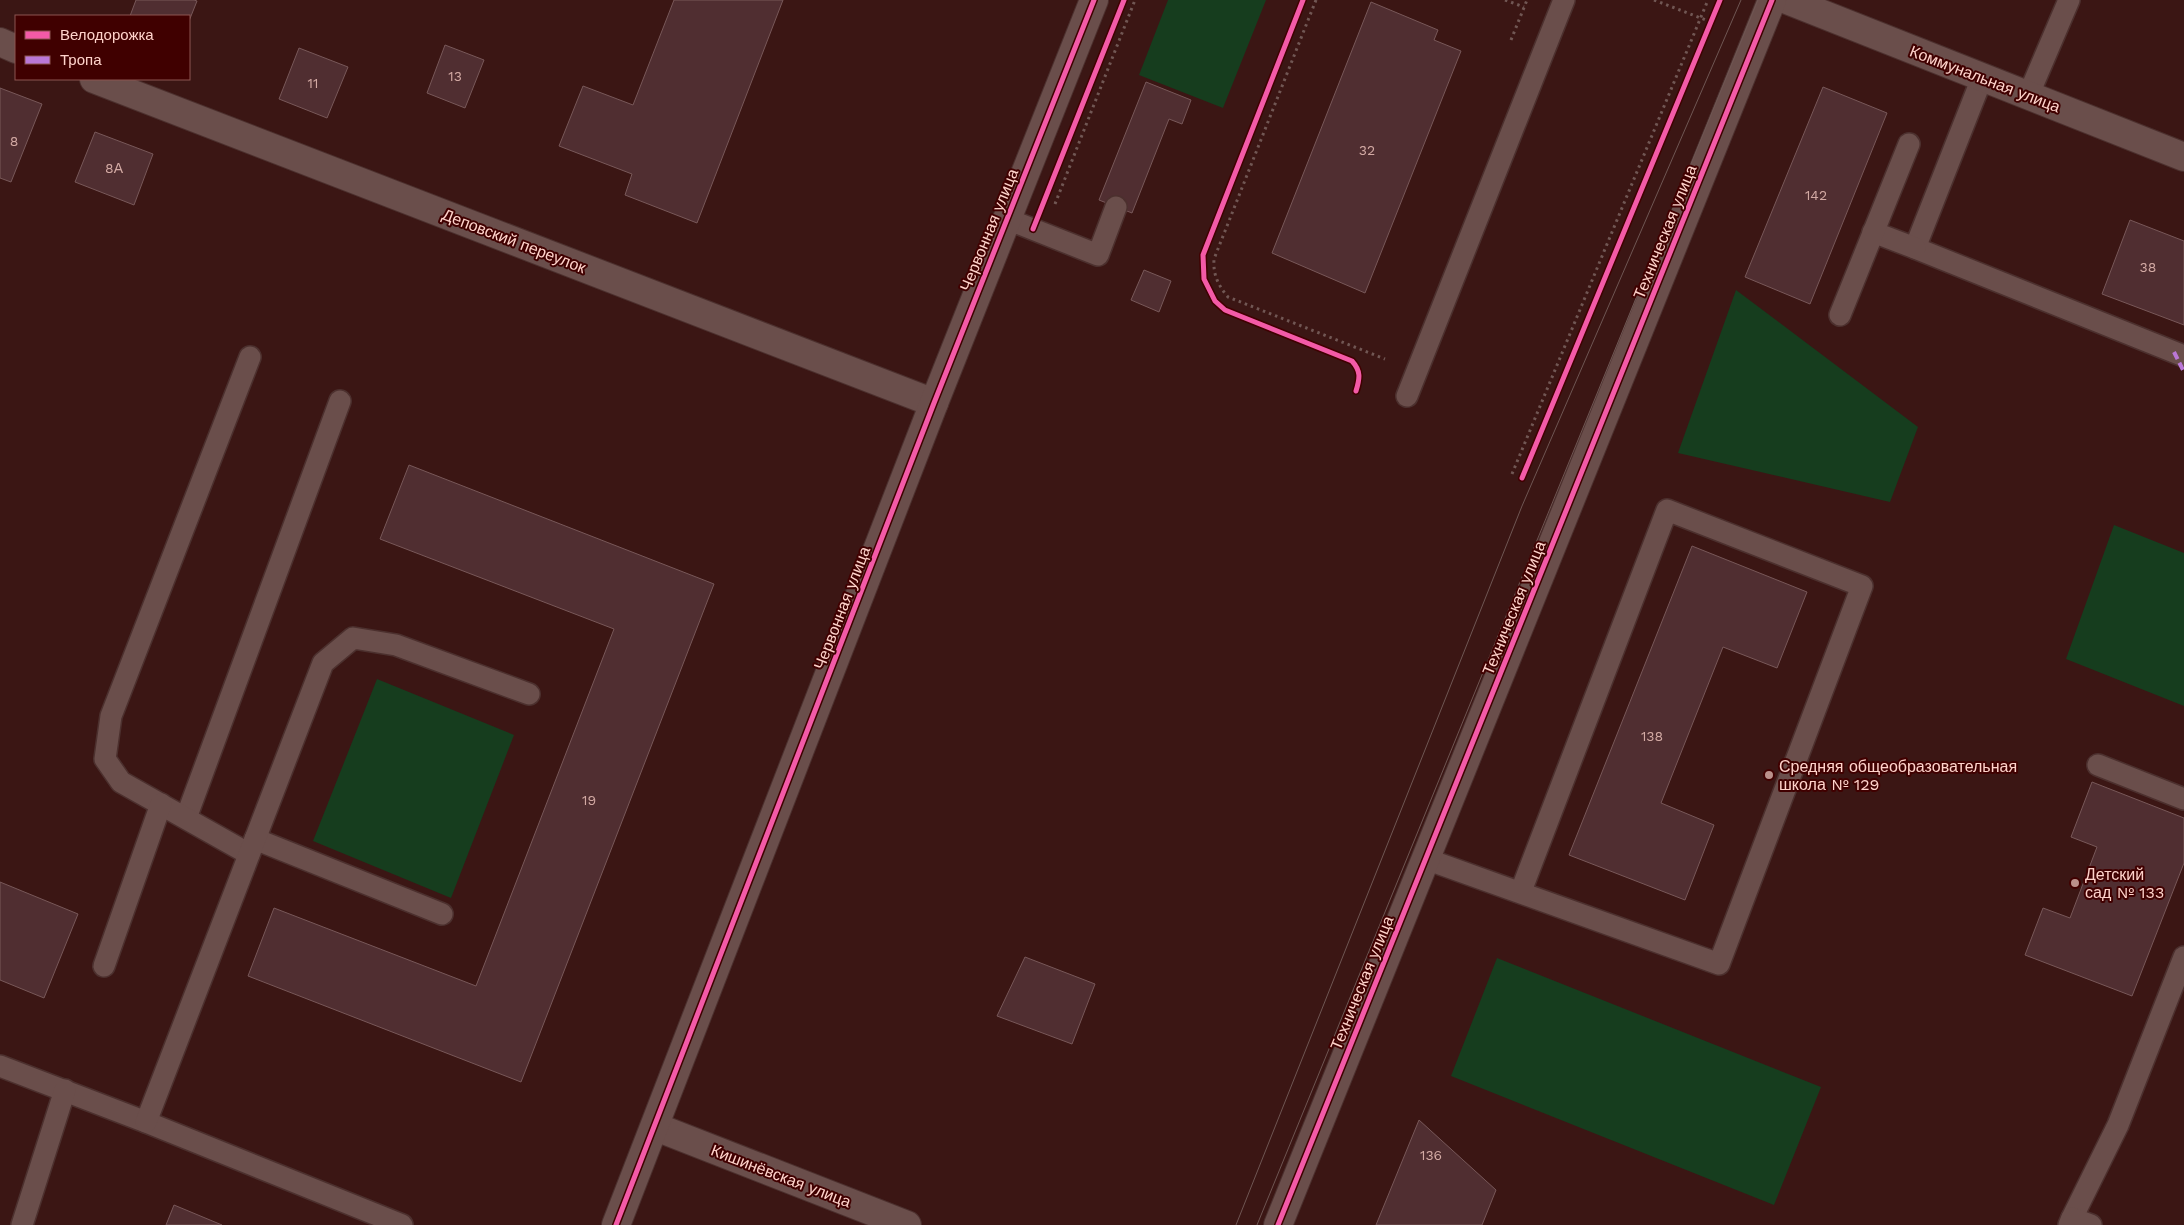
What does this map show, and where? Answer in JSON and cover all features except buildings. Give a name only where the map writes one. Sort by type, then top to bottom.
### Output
[{"type":"street","name":"Червонная улица","points":[[616,1225],[656,1127],[934,403],[1094,0]]},
{"type":"street","name":"Техническая улица","points":[[1278,1225],[1772,0]]},
{"type":"street","name":"Коммунальная улица","points":[[1787,0],[2184,157]]},
{"type":"street","points":[[0,42],[15,49]]},
{"type":"street","name":"Деповский переулок","points":[[97,80],[934,403]]},
{"type":"street","name":"Кишинёвская улица","points":[[656,1127],[907,1225]]},
{"type":"lane","points":[[1407,396],[1564,0]]},
{"type":"lane","points":[[2028,96],[2069,0]]},
{"type":"lane","points":[[1915,248],[1982,78]]},
{"type":"lane","points":[[1840,315],[1909,144]]},
{"type":"lane","points":[[1007,219],[1098,255],[1116,207]]},
{"type":"lane","points":[[1874,232],[2184,356]]},
{"type":"lane","points":[[250,357],[111,716],[105,759],[121,782],[186,818],[252,847],[442,914]]},
{"type":"lane","points":[[186,818],[340,402]]},
{"type":"lane","points":[[1426,859],[1521,891],[1719,964],[1862,586],[1667,510],[1521,891]]},
{"type":"lane","points":[[146,1122],[323,662],[353,638],[396,645],[529,694]]},
{"type":"lane","points":[[2098,765],[2184,799]]},
{"type":"lane","points":[[104,966],[162,804]]},
{"type":"lane","points":[[2077,1222],[2118,1125],[2184,957]]},
{"type":"lane","points":[[0,1066],[146,1122],[402,1225]]},
{"type":"lane","points":[[22,1225],[65,1090]]},
{"type":"path","points":[[1043,233],[1135,0]]},
{"type":"path","points":[[1316,0],[1214,259],[1213,270],[1219,286],[1228,297],[1385,359]]},
{"type":"path","points":[[1505,0],[1524,8]]},
{"type":"path","points":[[1654,0],[1711,22]]},
{"type":"path","points":[[1512,474],[1701,18],[1709,3],[1698,0]]},
{"type":"path","points":[[1707,31],[1714,15]]},
{"type":"green space","points":[[1168,0],[1266,0],[1223,108],[1139,75]]},
{"type":"green space","points":[[1736,290],[1918,427],[1890,502],[1678,453]]},
{"type":"green space","points":[[2114,525],[2184,553],[2184,706],[2066,659]]},
{"type":"green space","points":[[377,679],[514,735],[451,898],[313,841]]},
{"type":"green space","points":[[1497,958],[1821,1087],[1774,1205],[1451,1076]]},
{"type":"tram line","points":[[1236,1225],[1522,506],[1741,0]]},
{"type":"tram line","points":[[1257,1225],[1758,0]]},
{"type":"marked path","points":[[2174,352],[2184,372]]},
{"type":"cycle path","points":[[616,1225],[934,403],[1094,0]]},
{"type":"cycle path","points":[[1033,229],[1124,0]]},
{"type":"cycle path","points":[[1303,0],[1203,255],[1204,279],[1215,301],[1225,310],[1352,361],[1359,375],[1356,391]]},
{"type":"cycle path","points":[[1522,478],[1720,0]]},
{"type":"cycle path","points":[[1278,1225],[1772,0]]},
{"type":"place","name":"Средняя общеобразовательная школа № 129","points":[[1769,775]]},
{"type":"place","name":"Детский сад № 133","points":[[2075,883]]}]
